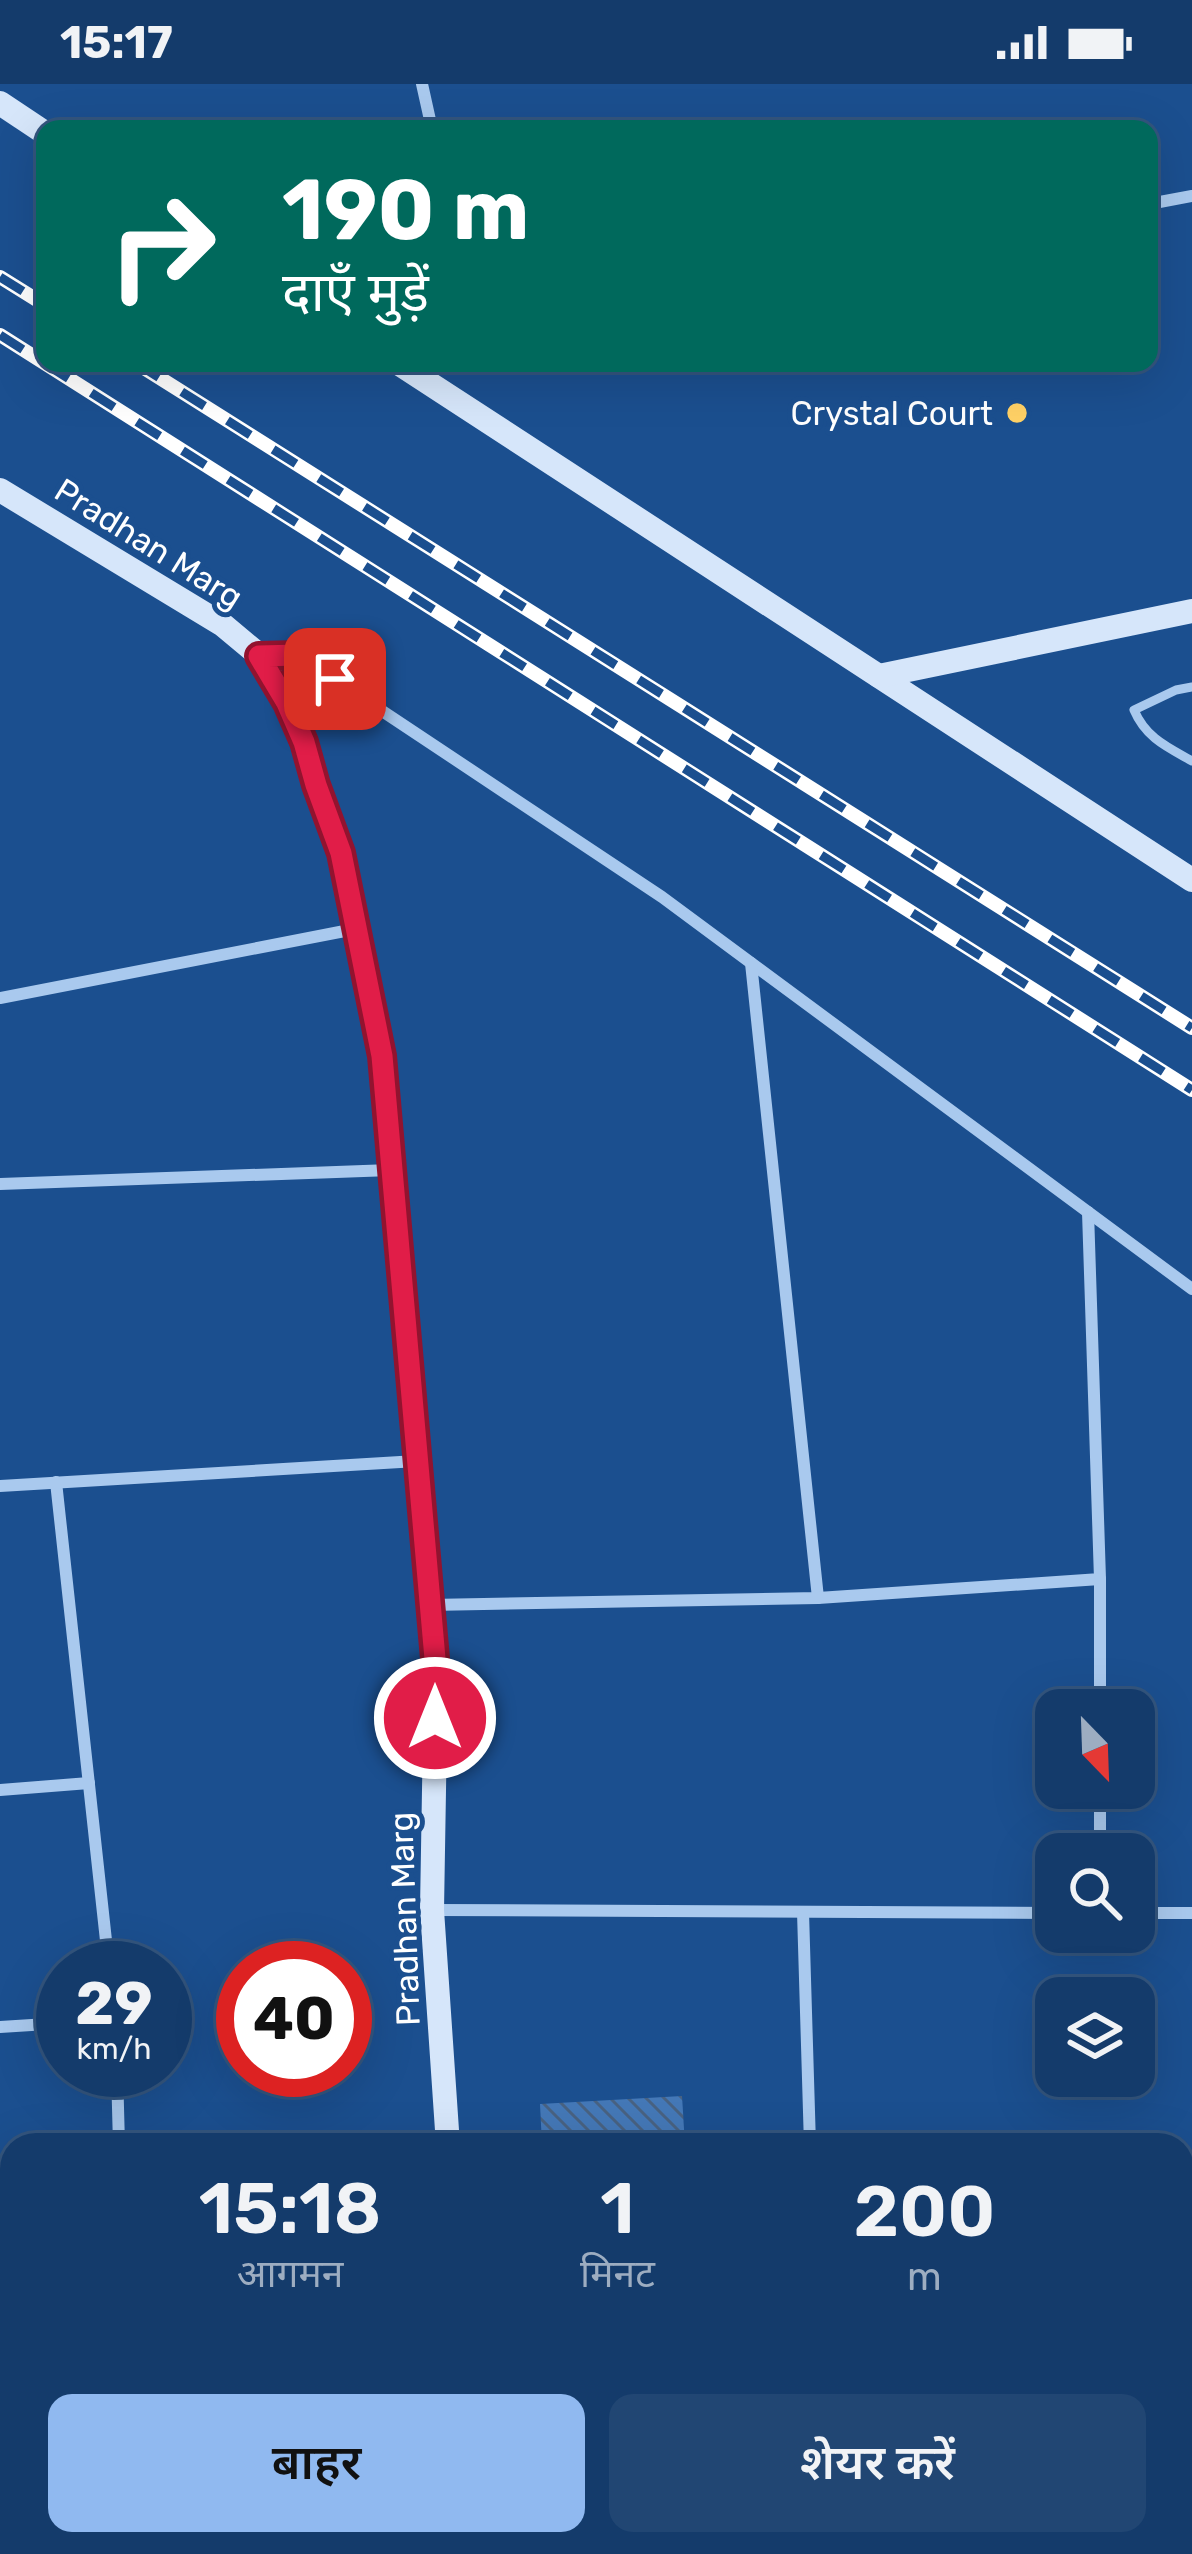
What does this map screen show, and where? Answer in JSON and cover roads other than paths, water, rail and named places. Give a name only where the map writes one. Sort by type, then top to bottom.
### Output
[{"type":"street","points":[[422,84],[430,120]]},
{"type":"street","points":[[0,104],[36,127]]},
{"type":"street","points":[[1158,202],[1192,196]]},
{"type":"street","points":[[412,372],[1192,880]]},
{"type":"street","name":"Pradhan Marg","points":[[0,490],[224,625],[259,656],[304,742],[341,853],[382,1056],[436,1670],[432,1910],[447,2133]]},
{"type":"street","points":[[879,676],[1192,610]]},
{"type":"street","points":[[259,656],[298,655],[662,897],[1192,1288]]},
{"type":"street","points":[[0,998],[357,928]]},
{"type":"street","points":[[751,963],[818,1598]]},
{"type":"street","points":[[0,1184],[392,1170]]},
{"type":"street","points":[[1088,1212],[1100,1689]]},
{"type":"street","points":[[0,1486],[418,1461]]},
{"type":"street","points":[[56,1482],[106,1941]]},
{"type":"street","points":[[430,1605],[818,1598],[1100,1579]]},
{"type":"street","points":[[0,1790],[88,1784]]},
{"type":"street","points":[[432,1910],[1035,1913]]},
{"type":"street","points":[[802,1912],[810,2133]]},
{"type":"street","points":[[1155,1913],[1192,1913]]},
{"type":"street","points":[[0,2027],[36,2025]]},
{"type":"street","points":[[117,2097],[119,2133]]},
{"type":"lane","points":[[1192,687],[1134,710],[1142,728],[1156,741],[1192,761]]},
{"type":"railway","points":[[0,277],[36,299]]},
{"type":"railway","points":[[0,335],[36,358]]},
{"type":"railway","points":[[58,372],[1192,1090]]},
{"type":"railway","points":[[150,372],[1192,1028]]},
{"type":"place","name":"Crystal Court","points":[[1017,413]]}]
